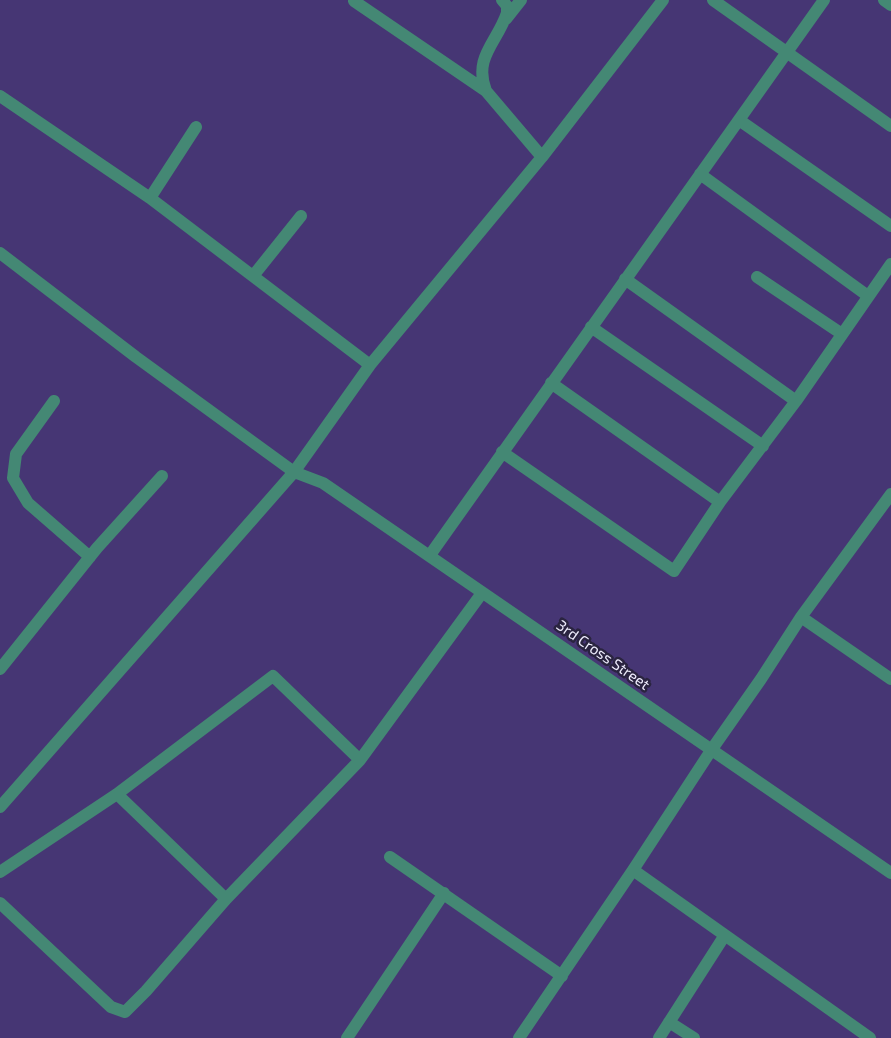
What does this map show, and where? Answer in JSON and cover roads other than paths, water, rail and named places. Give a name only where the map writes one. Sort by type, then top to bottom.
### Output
[{"type":"street","points":[[486,91],[482,79],[484,60],[507,13],[507,6],[502,0]]},
{"type":"street","points":[[504,21],[520,0]]},
{"type":"street","points":[[0,807],[294,472],[370,365],[542,156],[663,0]]},
{"type":"street","points":[[713,0],[891,126]]},
{"type":"street","points":[[430,555],[824,0]]},
{"type":"street","points":[[884,0],[891,5]]},
{"type":"street","points":[[354,1],[486,91],[542,156]]},
{"type":"street","points":[[0,96],[150,198],[370,365]]},
{"type":"street","points":[[739,120],[891,226]]},
{"type":"street","points":[[150,198],[196,127]]},
{"type":"street","points":[[700,174],[868,296]]},
{"type":"street","points":[[253,276],[301,216]]},
{"type":"street","name":"3rd Cross Street","points":[[0,253],[122,346],[294,472],[323,482],[891,873]]},
{"type":"street","points":[[502,452],[674,571],[720,502],[796,401],[891,264]]},
{"type":"street","points":[[757,276],[842,334]]},
{"type":"street","points":[[625,279],[796,401]]},
{"type":"street","points":[[591,327],[763,446]]},
{"type":"street","points":[[551,383],[720,502]]},
{"type":"street","points":[[54,400],[16,454],[13,478],[28,503],[90,557]]},
{"type":"street","points":[[0,669],[90,557],[162,476]]},
{"type":"street","points":[[519,1038],[802,617],[891,494]]},
{"type":"street","points":[[0,903],[111,1007],[125,1012],[146,991],[226,899],[360,760],[482,593]]},
{"type":"street","points":[[802,617],[891,679]]},
{"type":"street","points":[[0,872],[117,794],[274,676],[360,760]]},
{"type":"street","points":[[117,794],[226,899]]},
{"type":"street","points":[[390,857],[562,976]]},
{"type":"street","points":[[633,870],[870,1038]]},
{"type":"street","points":[[347,1038],[444,893]]},
{"type":"street","points":[[659,1038],[725,935]]},
{"type":"street","points":[[669,1022],[694,1038]]}]
